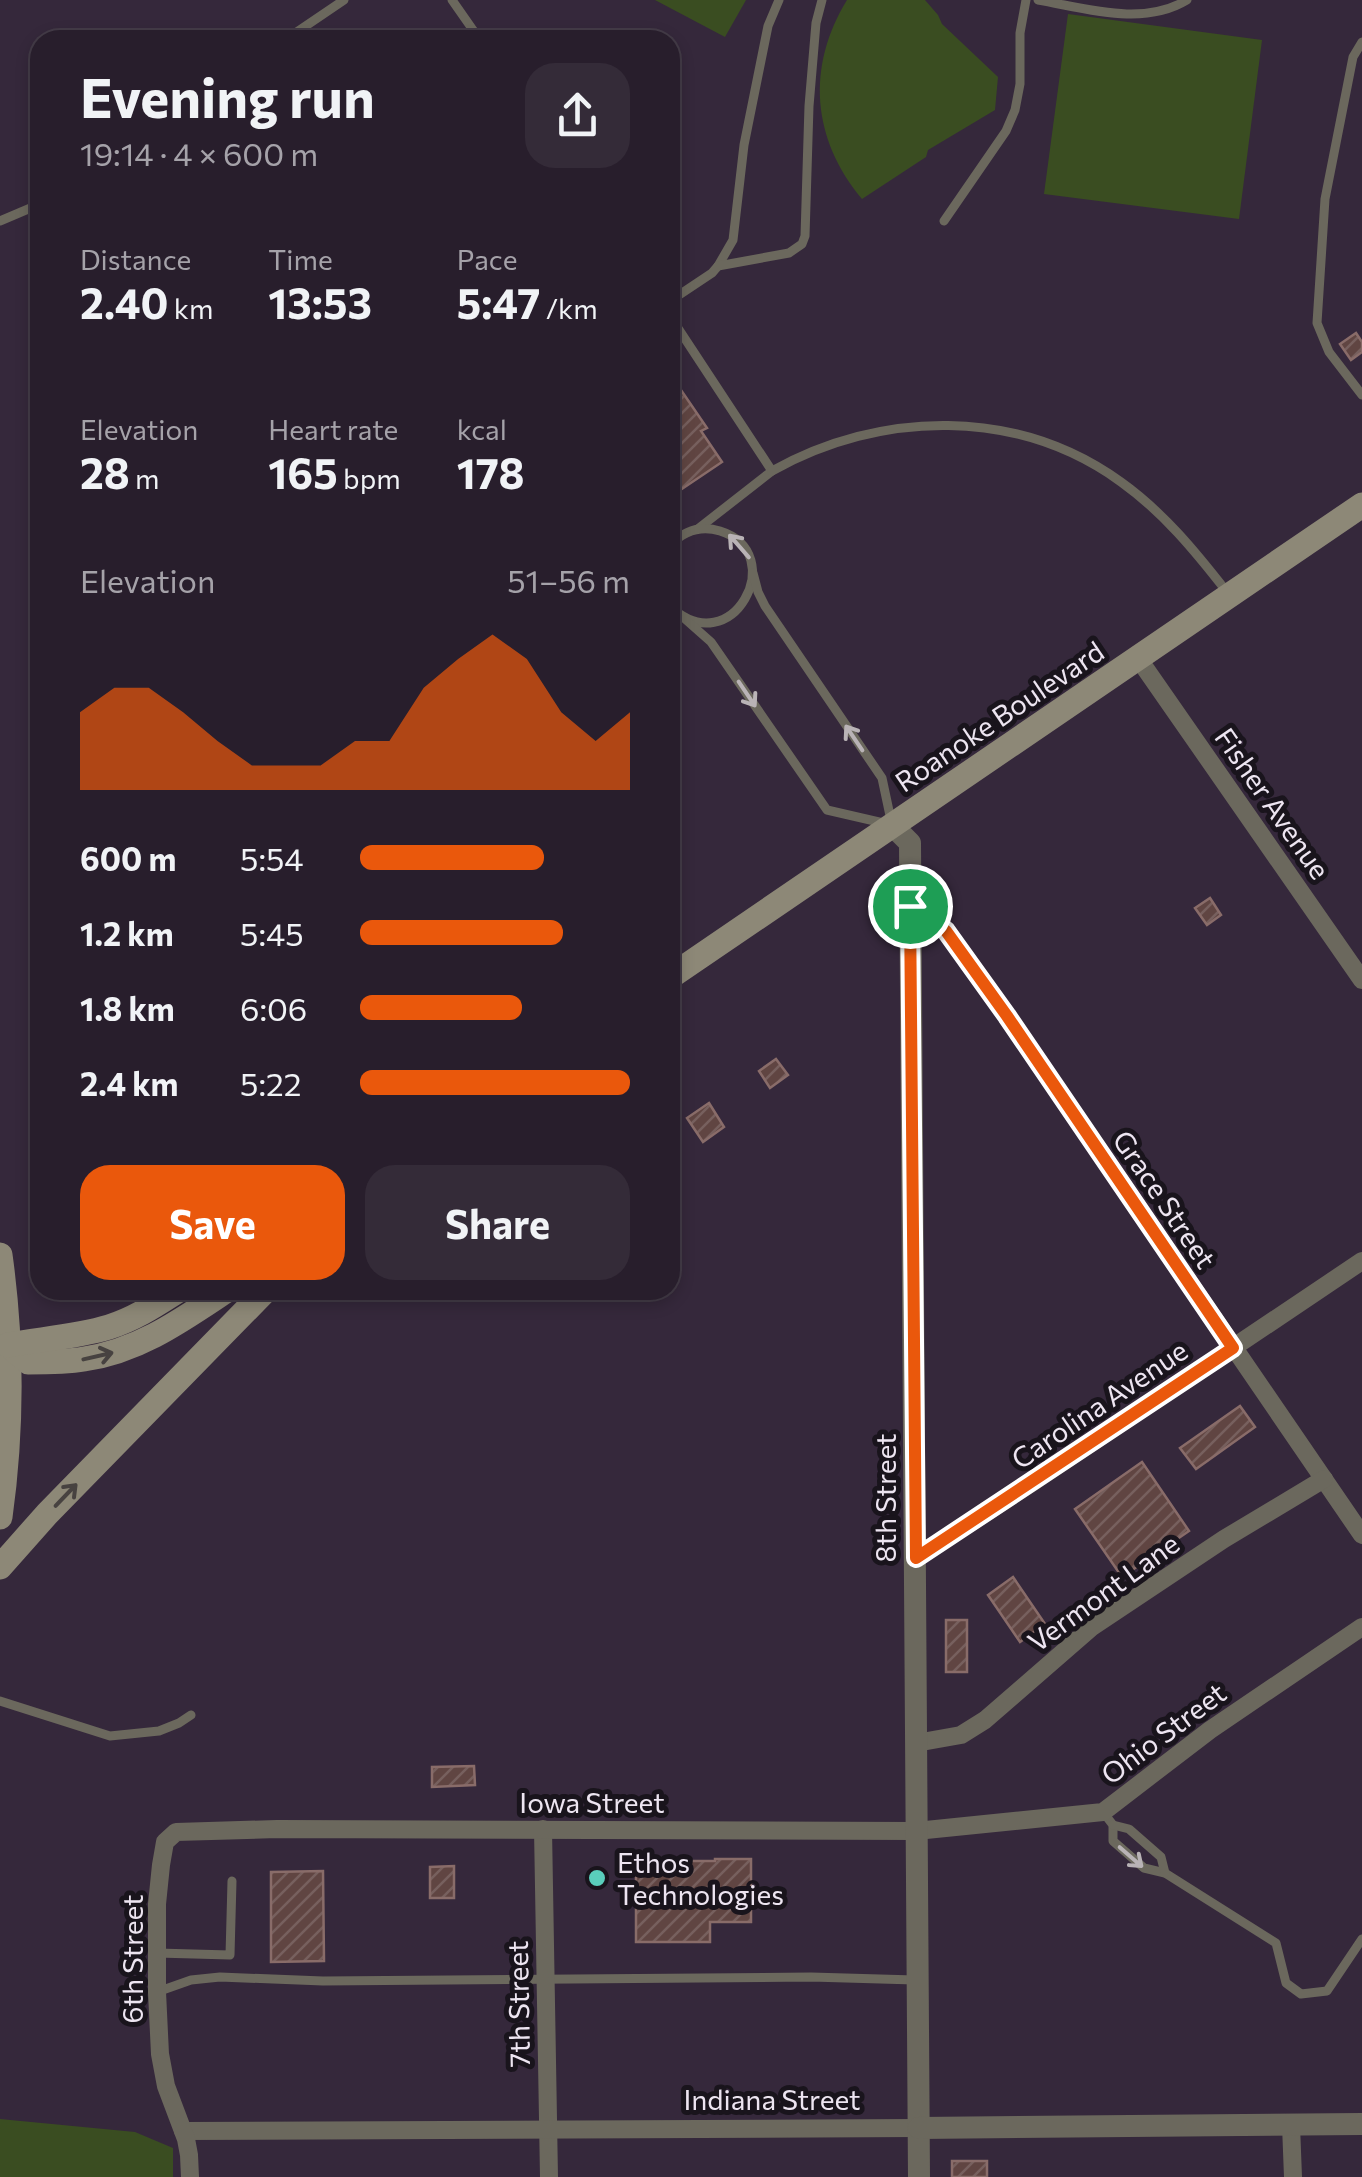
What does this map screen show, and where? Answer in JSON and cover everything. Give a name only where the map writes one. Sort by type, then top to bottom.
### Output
[{"type":"main road","name":"Roanoke Boulevard","points":[[680,970],[1362,505]]},
{"type":"main road","points":[[0,1255],[7,1307],[6,1440],[0,1518]]},
{"type":"main road","points":[[4,1345],[113,1326],[163,1300]]},
{"type":"main road","points":[[4,1345],[28,1362],[85,1359],[158,1335],[211,1300]]},
{"type":"main road","points":[[0,1567],[256,1300]]},
{"type":"street","name":"Fisher Avenue","points":[[1138,658],[1362,980]]},
{"type":"street","name":"8th Street","points":[[892,826],[910,843],[919,2177]]},
{"type":"street","name":"Grace Street","points":[[910,906],[946,931],[1362,1534]]},
{"type":"street","name":"Carolina Avenue","points":[[916,1558],[1362,1260]]},
{"type":"street","name":"Vermont Lane","points":[[916,1743],[961,1735],[986,1720],[1092,1627],[1224,1538],[1324,1479]]},
{"type":"street","name":"Ohio Street","points":[[916,1831],[1108,1819],[1210,1730],[1362,1627]]},
{"type":"street","name":"Iowa Street","points":[[267,1829],[916,1831]]},
{"type":"street","name":"6th Street","points":[[190,2177],[190,2155],[166,2086],[160,2054],[157,1904],[165,1842],[176,1832],[267,1829]]},
{"type":"street","name":"7th Street","points":[[544,1830],[549,2177]]},
{"type":"street","points":[[1291,2124],[1292,2177]]},
{"type":"street","name":"Indiana Street","points":[[183,2131],[1362,2124]]},
{"type":"lane","points":[[300,30],[344,0]]},
{"type":"lane","points":[[452,0],[473,30]]},
{"type":"lane","points":[[680,294],[712,273],[733,240],[744,145],[768,26],[779,0]]},
{"type":"lane","points":[[718,266],[790,253],[802,244],[809,106],[816,22],[822,0]]},
{"type":"lane","points":[[944,221],[1006,131],[1014,110],[1020,84],[1020,33],[1026,0]]},
{"type":"lane","points":[[1038,0],[1148,14],[1187,0]]},
{"type":"lane","points":[[1362,42],[1350,72],[1325,199],[1318,275],[1318,322],[1329,352],[1362,395]]},
{"type":"lane","points":[[0,221],[30,208]]},
{"type":"lane","points":[[680,331],[772,471]]},
{"type":"lane","points":[[680,537],[699,528],[772,471],[822,446],[888,429],[950,425],[1014,434],[1082,458],[1119,480],[1173,528],[1230,595]]},
{"type":"lane","points":[[680,614],[711,642],[827,810],[892,826],[882,778],[765,606],[750,558],[741,544],[728,534],[699,528]]},
{"type":"lane","points":[[686,619],[717,622],[732,615],[751,590],[753,573]]},
{"type":"lane","points":[[0,1701],[110,1736],[158,1731],[192,1715]]},
{"type":"lane","points":[[1108,1819],[1114,1841],[1144,1868],[1165,1873],[1276,1944],[1286,1983],[1301,1994],[1327,1991],[1362,1939]]},
{"type":"lane","points":[[1108,1819],[1129,1829],[1161,1857],[1165,1873]]},
{"type":"lane","points":[[157,1953],[230,1954],[232,1880]]},
{"type":"lane","points":[[157,1992],[191,1980],[220,1977],[324,1981],[811,1977],[917,1980]]},
{"type":"green space","points":[[655,0],[746,0],[725,37]]},
{"type":"green space","points":[[847,0],[925,0],[942,24],[998,77],[995,110],[928,150],[926,157],[862,199],[833,152],[820,102],[825,51]]},
{"type":"green space","points":[[1068,14],[1262,40],[1239,219],[1044,194]]},
{"type":"green space","points":[[0,2119],[135,2132],[173,2148],[173,2177],[0,2177]]},
{"type":"building","points":[[1356,333],[1362,342],[1362,352],[1351,360],[1340,344]]},
{"type":"building","points":[[680,389],[707,428],[701,431],[722,462],[680,490]]},
{"type":"building","points":[[1210,898],[1221,915],[1207,925],[1195,908]]},
{"type":"building","points":[[776,1059],[788,1075],[770,1088],[759,1071]]},
{"type":"building","points":[[709,1103],[724,1127],[703,1142],[687,1118]]},
{"type":"building","points":[[1240,1406],[1255,1427],[1196,1469],[1180,1448]]},
{"type":"building","points":[[1142,1462],[1189,1531],[1122,1577],[1075,1509]]},
{"type":"building","points":[[1013,1577],[1045,1624],[1020,1642],[988,1595]]},
{"type":"building","points":[[946,1620],[967,1620],[967,1672],[946,1672]]},
{"type":"building","points":[[474,1766],[475,1785],[432,1787],[432,1767]]},
{"type":"building","points":[[751,1859],[751,1922],[710,1922],[710,1942],[636,1942],[636,1861]]},
{"type":"building","points":[[454,1866],[454,1898],[430,1898],[430,1867]]},
{"type":"building","points":[[323,1871],[324,1961],[271,1962],[271,1872]]},
{"type":"building","points":[[952,2161],[987,2161],[987,2177],[952,2177]]},
{"type":"place","name":"Ethos Technologies","points":[[597,1878]]},
{"type":"route","points":[[910,906],[946,931],[1233,1348],[916,1558],[911,1105],[910,906]]}]
